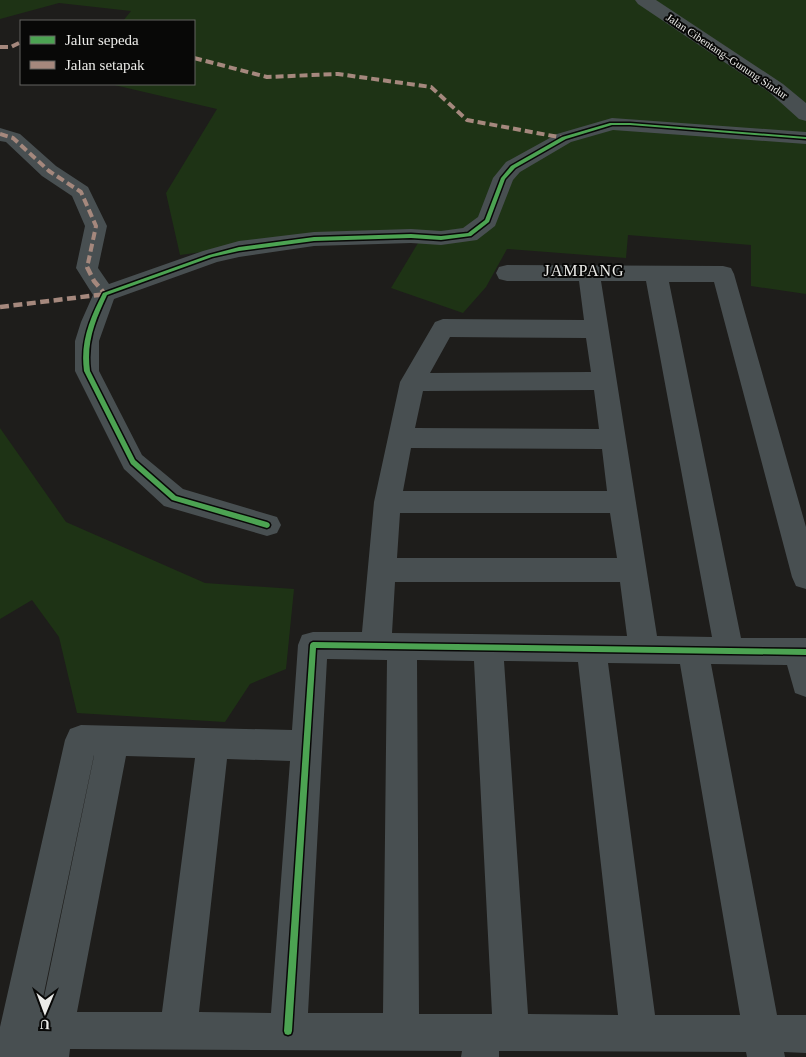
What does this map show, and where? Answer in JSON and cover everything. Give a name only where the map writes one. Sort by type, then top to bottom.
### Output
[{"type":"street","name":"Jalan Cibentang–Gunung Sindur","points":[[644,0],[776,88],[806,115]]},
{"type":"street","points":[[267,525],[174,498],[133,462],[87,371],[84,356],[90,326],[105,294],[211,256],[239,249],[314,239],[412,236],[441,238],[469,235],[487,221],[504,178],[513,168],[564,138],[612,124],[806,138]]},
{"type":"street","points":[[0,134],[12,138],[48,171],[81,192],[96,226],[87,268],[94,281],[105,294]]},
{"type":"street","points":[[507,273],[723,274],[806,577]]},
{"type":"street","points":[[589,274],[644,649]]},
{"type":"street","points":[[656,274],[729,650]]},
{"type":"street","points":[[401,1032],[389,646],[382,570],[387,502],[412,382],[443,328],[597,329]]},
{"type":"street","points":[[412,382],[605,381]]},
{"type":"street","points":[[400,438],[614,439]]},
{"type":"street","points":[[387,502],[623,502]]},
{"type":"street","points":[[382,570],[633,570]]},
{"type":"street","points":[[288,1031],[313,645],[802,651],[806,683]]},
{"type":"street","points":[[488,647],[491,1041]]},
{"type":"street","points":[[591,648],[639,1033]]},
{"type":"street","points":[[693,650],[764,1045]]},
{"type":"street","points":[[307,746],[81,740],[15,1043],[53,1044],[178,1031],[288,1031],[401,1032],[491,1041],[639,1033],[764,1045],[806,1034]]},
{"type":"street","points":[[53,1044],[113,742]]},
{"type":"street","points":[[178,1031],[213,744]]},
{"type":"green space","points":[[0,0],[806,0],[806,294],[751,286],[751,245],[628,235],[626,258],[507,249],[486,287],[463,313],[391,288],[421,238],[354,231],[180,255],[166,193],[217,109],[114,85],[195,85],[195,20],[124,20],[131,11],[59,3],[0,19]]},
{"type":"green space","points":[[0,428],[66,522],[205,583],[294,589],[286,669],[250,684],[225,722],[77,713],[59,637],[32,600],[0,619]]},
{"type":"marked path","points":[[0,47],[11,47],[20,42]]},
{"type":"marked path","points":[[195,58],[267,77],[338,74],[431,87],[467,120],[564,138]]},
{"type":"marked path","points":[[0,134],[13,138],[49,171],[81,192],[96,226],[87,268],[94,281],[105,294]]},
{"type":"marked path","points":[[0,307],[106,294]]},
{"type":"cycle path","points":[[267,525],[174,498],[133,462],[87,371],[86,351],[89,331],[105,294],[211,256],[239,249],[314,239],[411,236],[441,238],[469,235],[487,221],[503,178],[513,167],[564,138],[612,124],[806,138]]},
{"type":"cycle path","points":[[288,1031],[313,645],[806,652]]},
{"type":"district","name":"JAMPANG","points":[[584,270]]}]
